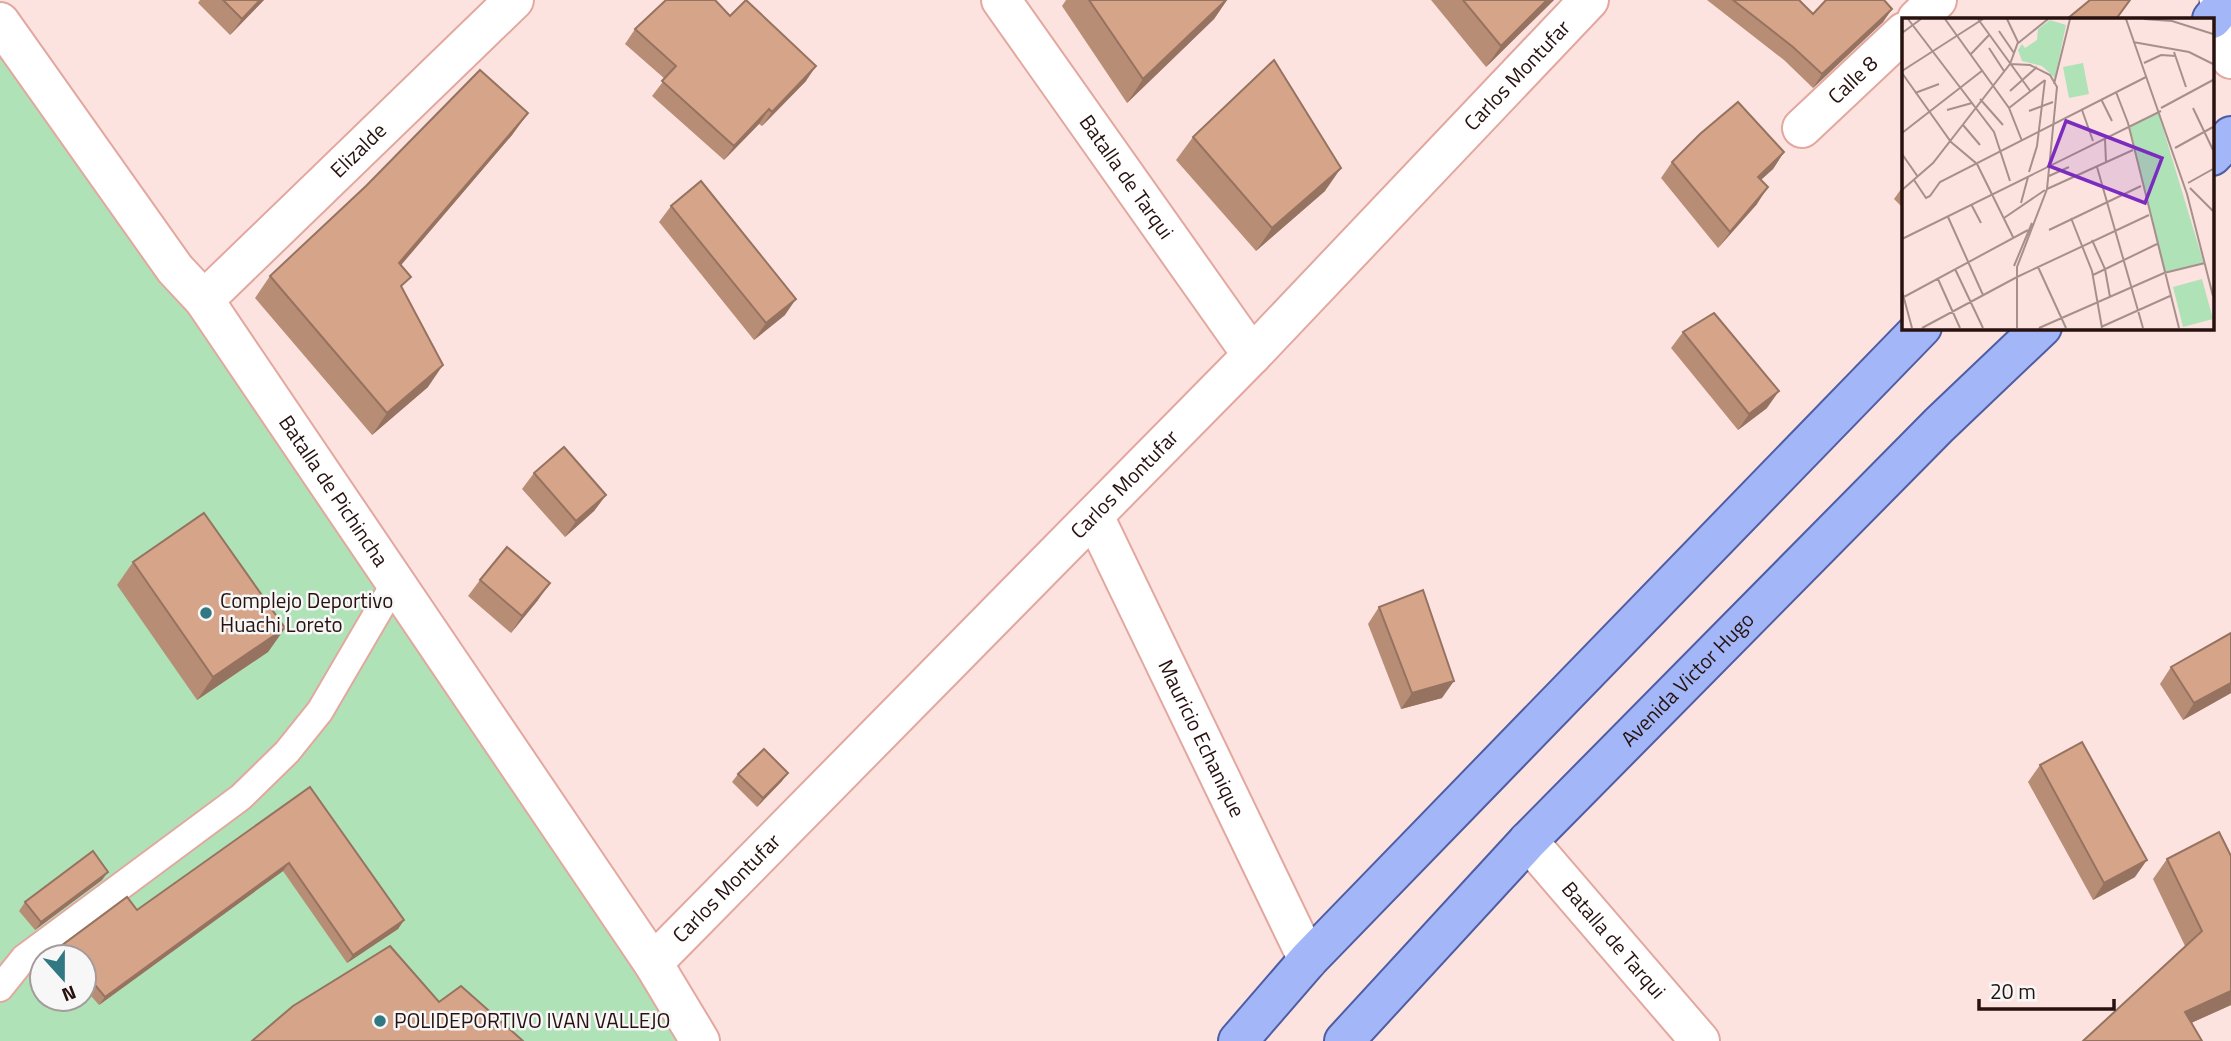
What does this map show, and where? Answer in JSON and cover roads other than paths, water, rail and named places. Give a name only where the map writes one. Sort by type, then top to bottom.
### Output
[{"type":"main road","points":[[2214,154],[2231,136]]},
{"type":"main road","points":[[1238,1041],[1308,960],[1920,329]]},
{"type":"main road","name":"Avenida Victor Hugo","points":[[1344,1041],[1528,841],[1939,425],[2040,329]]},
{"type":"street","name":"Elizalde","points":[[204,300],[514,0]]},
{"type":"street","name":"Batalla de Tarqui","points":[[1001,0],[1252,355]]},
{"type":"street","name":"Carlos Montufar","points":[[653,963],[1252,355],[1589,0]]},
{"type":"street","points":[[1918,18],[1937,0]]},
{"type":"street","points":[[2220,7],[2231,60]]},
{"type":"street","name":"Batalla de Pichincha","points":[[0,22],[175,269],[204,300],[653,963],[700,1041]]},
{"type":"street","name":"Calle 8","points":[[1802,128],[1902,34]]},
{"type":"street","name":"Mauricio Echanique","points":[[1094,516],[1308,960]]},
{"type":"street","name":"Batalla de Tarqui","points":[[1528,841],[1700,1041]]},
{"type":"lane","points":[[0,988],[24,958],[242,797],[287,752],[320,711],[396,581]]},
{"type":"place","name":"Complejo Deportivo Huachi Loreto","points":[[206,613]]},
{"type":"place","name":"POLIDEPORTIVO IVAN VALLEJO","points":[[380,1021]]}]
